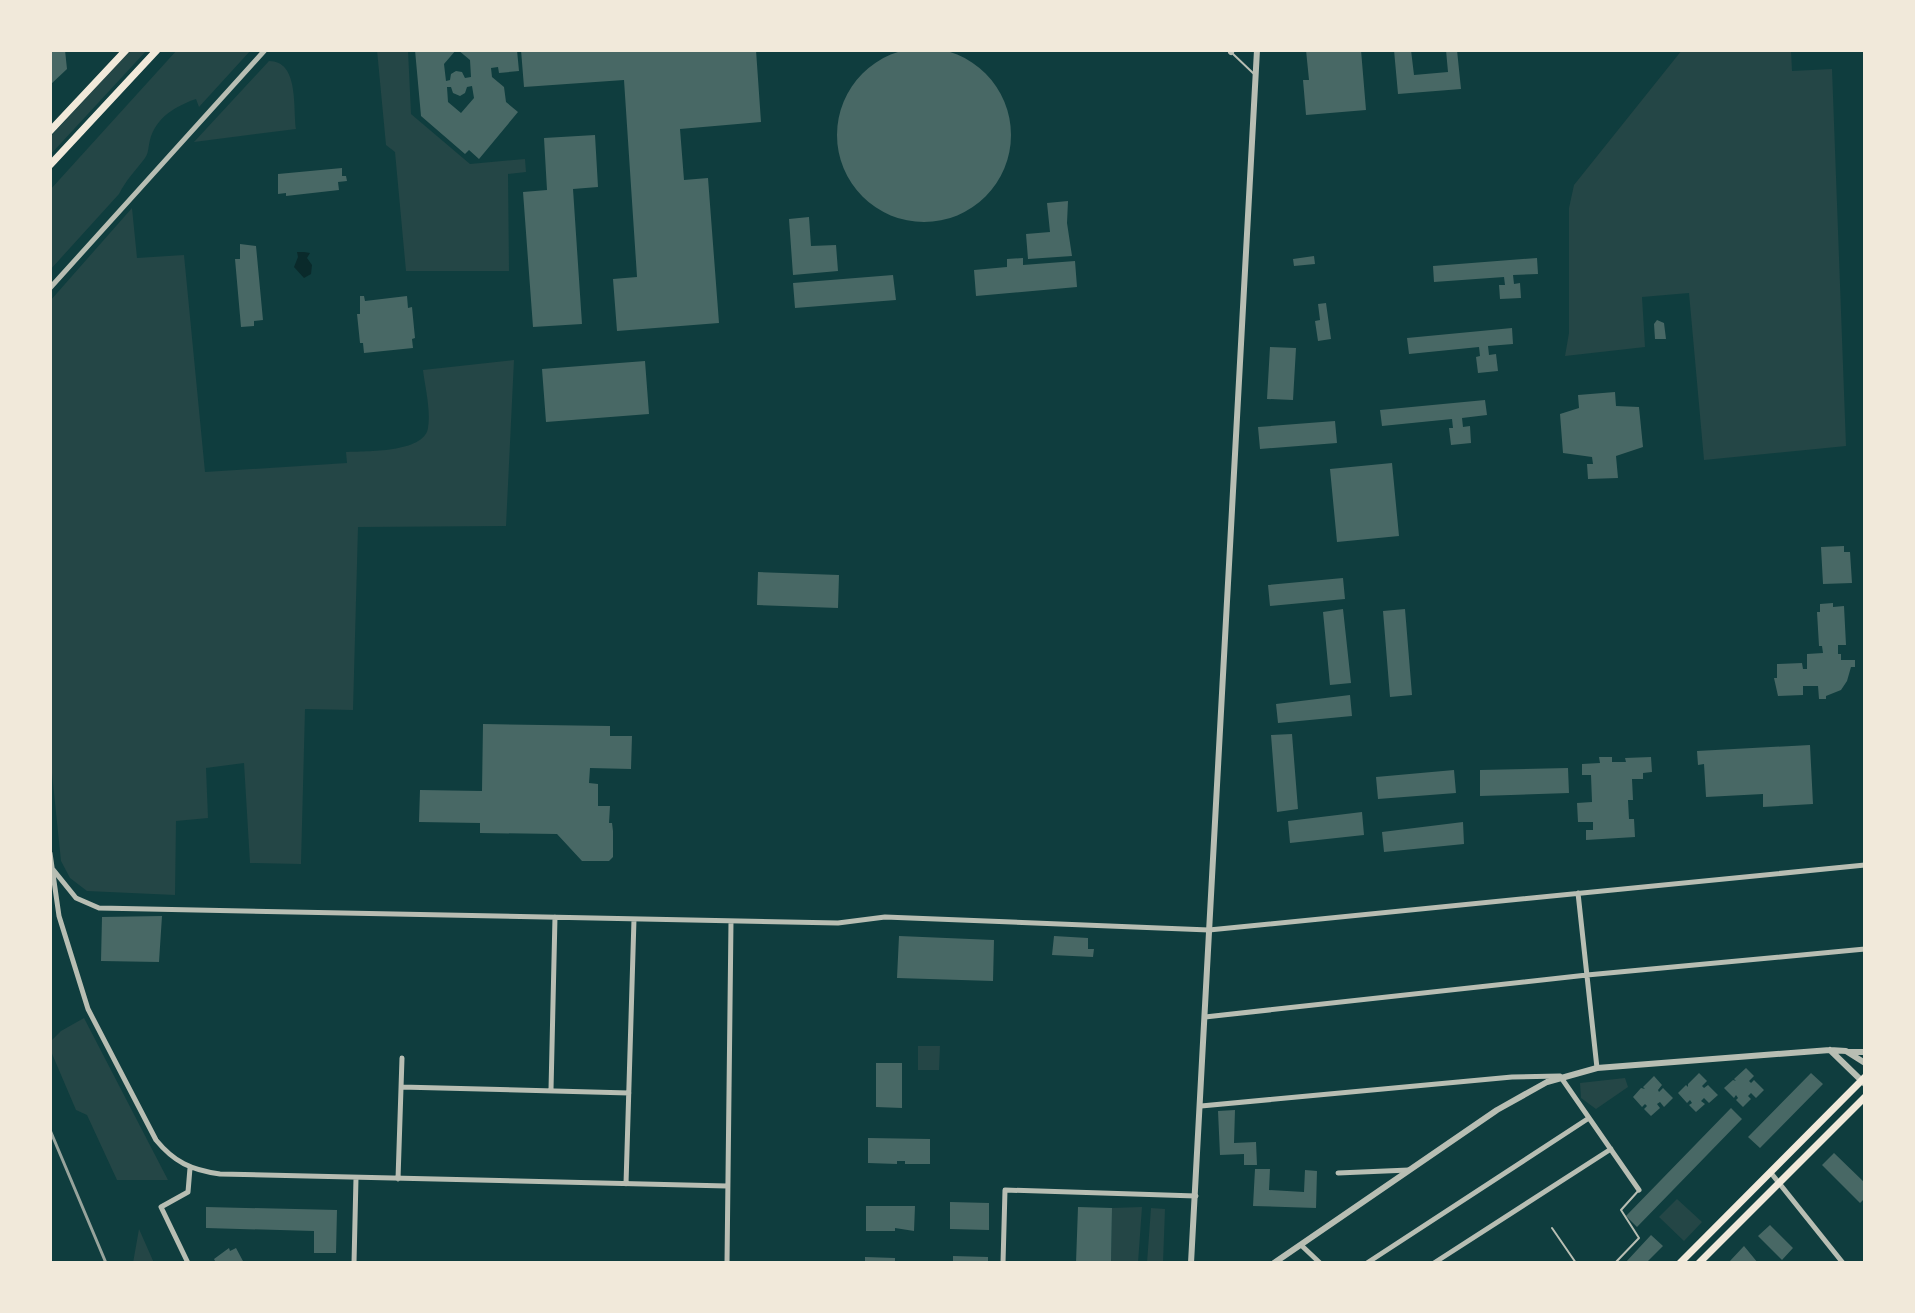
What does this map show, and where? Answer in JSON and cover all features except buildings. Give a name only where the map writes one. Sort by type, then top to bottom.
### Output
[{"type":"main road","points":[[50,131],[126,50]]},
{"type":"main road","points":[[50,165],[157,50]]},
{"type":"main road","points":[[1680,1263],[1864,1080]]},
{"type":"main road","points":[[1699,1263],[1865,1097]]},
{"type":"street","points":[[50,288],[265,50]]},
{"type":"street","points":[[1191,1263],[1257,50]]},
{"type":"street","points":[[50,853],[59,916],[88,1009],[156,1140],[171,1158],[190,1168],[220,1174],[727,1186]]},
{"type":"street","points":[[51,867],[76,898],[99,908],[838,923],[885,917],[1209,930],[1865,865]]},
{"type":"street","points":[[1578,893],[1597,1068]]},
{"type":"street","points":[[551,1090],[555,917]]},
{"type":"street","points":[[626,1184],[634,919]]},
{"type":"street","points":[[727,1263],[731,921]]},
{"type":"street","points":[[1205,1017],[1587,975],[1865,949]]},
{"type":"street","points":[[1201,1106],[1499,1078],[1560,1076],[1597,1068],[1830,1050],[1865,1052]]},
{"type":"street","points":[[1830,1050],[1864,1080]]},
{"type":"street","points":[[1846,1051],[1865,1063]]},
{"type":"street","points":[[398,1179],[402,1058]]},
{"type":"street","points":[[1560,1076],[1639,1190]]},
{"type":"street","points":[[1274,1263],[1515,1098],[1560,1076]]},
{"type":"street","points":[[401,1087],[629,1093]]},
{"type":"street","points":[[1367,1263],[1589,1118]]},
{"type":"street","points":[[1434,1263],[1611,1149]]},
{"type":"street","points":[[188,1263],[161,1207],[188,1192],[190,1168]]},
{"type":"street","points":[[1338,1173],[1410,1170]]},
{"type":"street","points":[[1770,1172],[1843,1263]]},
{"type":"street","points":[[354,1263],[356,1178]]},
{"type":"street","points":[[1003,1263],[1005,1190],[1196,1196]]},
{"type":"street","points":[[1301,1245],[1320,1263]]},
{"type":"lane","points":[[1232,51],[1255,75]]},
{"type":"lane","points":[[1615,1263],[1639,1238],[1621,1210],[1639,1190]]},
{"type":"lane","points":[[1552,1228],[1576,1263]]},
{"type":"shaded area","points":[[130,50],[147,50],[50,155],[50,137]]},
{"type":"shaded area","points":[[177,50],[251,50],[199,107],[196,99],[174,109],[162,119],[153,132],[146,156],[119,194],[50,270],[50,190]]},
{"type":"shaded area","points":[[377,50],[408,50],[411,114],[470,164],[525,159],[526,172],[508,174],[509,271],[406,271],[395,152],[386,145]]},
{"type":"shaded area","points":[[1682,50],[1791,50],[1792,71],[1832,69],[1846,446],[1704,460],[1689,293],[1642,297],[1645,347],[1565,356],[1569,333],[1569,208],[1574,185]]},
{"type":"shaded area","points":[[269,61],[279,63],[290,77],[296,129],[194,142]]},
{"type":"shaded area","points":[[132,208],[137,258],[184,255],[205,472],[347,463],[346,452],[406,446],[424,436],[428,428],[423,370],[514,360],[506,526],[358,527],[353,710],[305,709],[301,864],[250,863],[244,763],[206,768],[208,818],[176,821],[175,895],[87,891],[70,878],[61,861],[50,754],[50,301]]},
{"type":"shaded area","points":[[297,252],[310,253],[307,258],[312,265],[311,274],[304,278],[294,267]]},
{"type":"shaded area","points":[[84,1018],[168,1180],[117,1180],[87,1115],[76,1110],[50,1049],[50,1042],[61,1031]]},
{"type":"shaded area","points":[[918,1046],[940,1046],[939,1070],[918,1070]]},
{"type":"shaded area","points":[[1625,1078],[1628,1087],[1596,1109],[1581,1098],[1580,1083]]},
{"type":"shaded area","points":[[1677,1199],[1702,1222],[1684,1241],[1659,1217]]},
{"type":"shaded area","points":[[1142,1207],[1138,1263],[1111,1263],[1112,1208]]},
{"type":"shaded area","points":[[1151,1208],[1165,1209],[1163,1263],[1147,1263]]},
{"type":"shaded area","points":[[139,1229],[154,1263],[133,1263]]},
{"type":"railway","points":[[50,1130],[106,1263]]}]
